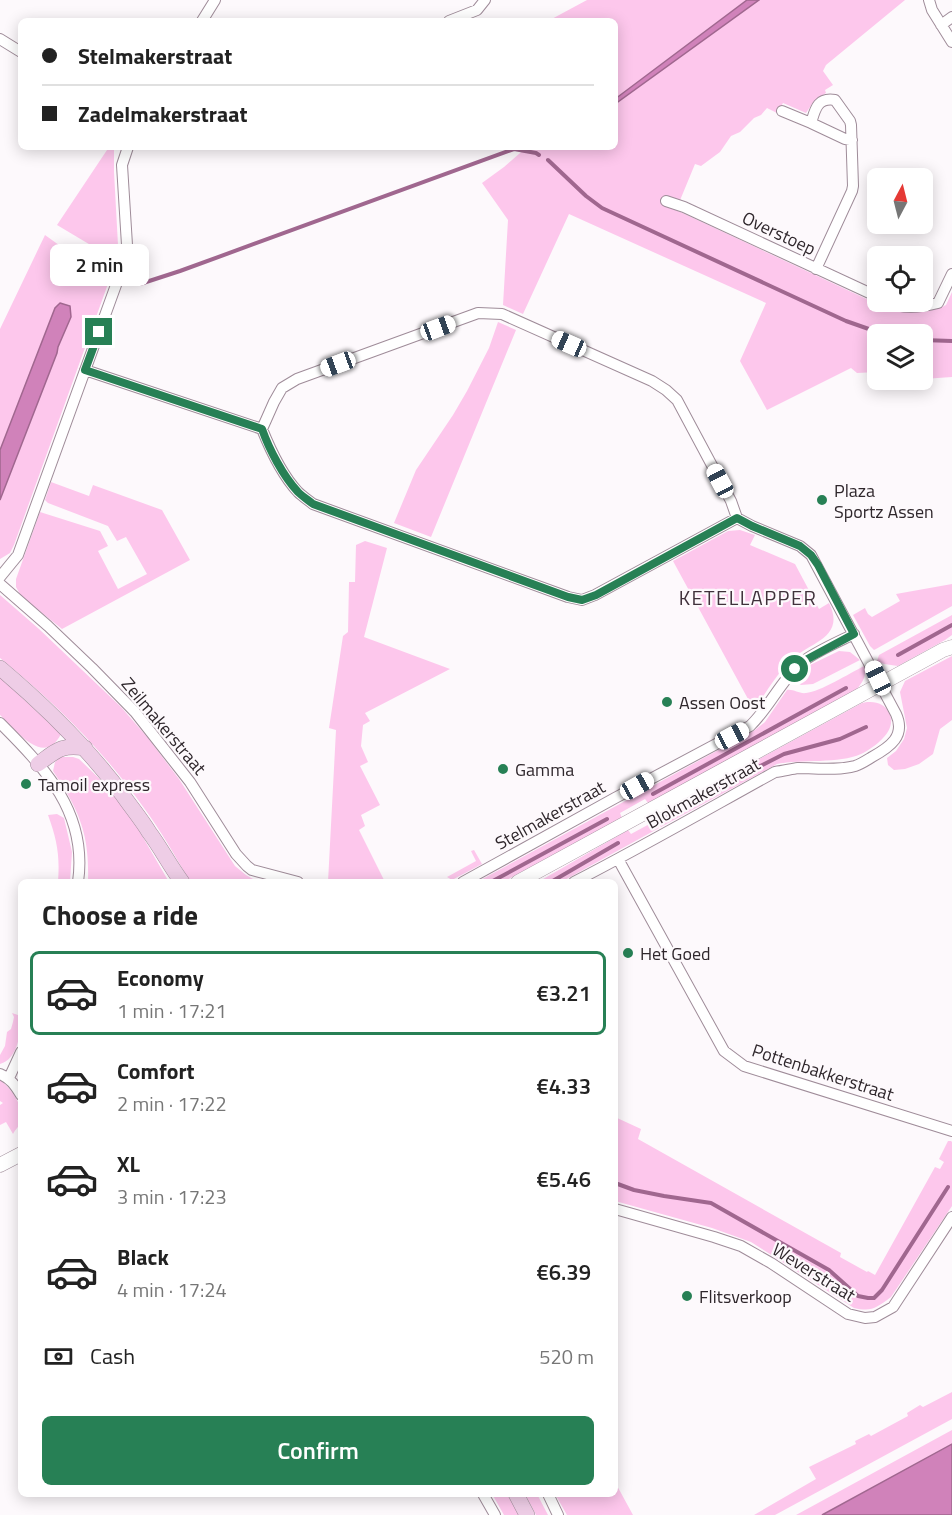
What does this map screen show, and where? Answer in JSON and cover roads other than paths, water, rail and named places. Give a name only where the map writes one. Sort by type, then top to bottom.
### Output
[{"type":"main road","points":[[0,668],[85,748],[150,832],[179,879]]},
{"type":"main road","points":[[38,764],[64,747],[85,748]]},
{"type":"main road","points":[[518,1497],[527,1515]]},
{"type":"street","points":[[204,18],[215,0]]},
{"type":"street","points":[[457,18],[477,10],[485,0]]},
{"type":"street","points":[[929,0],[932,10],[952,42]]},
{"type":"street","points":[[941,25],[952,17]]},
{"type":"street","points":[[0,39],[18,50]]},
{"type":"street","points":[[811,123],[819,103],[828,99],[835,100],[850,121],[852,140],[852,191],[816,269]]},
{"type":"street","points":[[782,111],[852,140]]},
{"type":"street","points":[[0,577],[18,555],[126,255],[122,165],[127,150]]},
{"type":"street","name":"Overstoep","points":[[666,201],[684,207],[867,292]]},
{"type":"street","points":[[933,304],[938,303],[952,274]]},
{"type":"street","points":[[737,518],[596,595],[582,600],[568,597],[313,504],[288,480],[262,429],[282,388],[297,379],[478,313],[502,314],[652,381],[677,400],[731,501],[737,518],[800,546],[811,555],[881,684]]},
{"type":"street","points":[[85,370],[262,429]]},
{"type":"street","name":"Zeilmakerstraat","points":[[0,584],[85,661],[135,712],[184,773],[236,854],[247,866],[257,872],[286,879]]},
{"type":"street","name":"Stelmakerstraat","points":[[468,879],[750,726],[758,719],[784,681],[802,662],[854,634]]},
{"type":"street","points":[[524,879],[949,646]]},
{"type":"street","name":"Blokmakerstraat","points":[[580,879],[775,772],[796,768],[856,766],[883,750],[894,741],[899,732],[900,722],[881,684]]},
{"type":"street","points":[[0,723],[56,786],[69,809],[80,859],[78,879]]},
{"type":"street","name":"Pottenbakkerstraat","points":[[618,860],[724,1051],[744,1066],[952,1131]]},
{"type":"street","points":[[18,1056],[4,1076],[13,1082],[18,1090]]},
{"type":"street","points":[[0,1165],[18,1156]]},
{"type":"street","name":"Weverstraat","points":[[618,1210],[741,1246],[848,1314],[865,1318],[875,1317],[893,1306],[952,1217]]},
{"type":"street","points":[[485,1497],[495,1515]]},
{"type":"street","points":[[549,1497],[558,1515]]},
{"type":"waterway","points":[[140,284],[511,150]]},
{"type":"waterway","points":[[520,150],[539,155]]},
{"type":"waterway","points":[[548,160],[602,208],[846,321],[867,328]]},
{"type":"waterway","points":[[933,340],[952,341]]},
{"type":"waterway","points":[[898,655],[952,625]]},
{"type":"waterway","points":[[653,794],[846,688]]},
{"type":"waterway","points":[[663,819],[784,754],[840,739],[866,727]]},
{"type":"waterway","points":[[497,879],[607,819]]},
{"type":"waterway","points":[[556,879],[618,843]]},
{"type":"waterway","points":[[618,1184],[634,1190],[711,1203],[829,1270],[858,1296],[868,1298],[874,1298],[882,1290],[948,1187]]},
{"type":"place","name":"Plaza Sportz Assen","points":[[822,500]]},
{"type":"place","name":"Assen Oost","points":[[667,702]]},
{"type":"place","name":"Gamma","points":[[503,769]]},
{"type":"place","name":"Tamoil express","points":[[26,784]]},
{"type":"place","name":"Het Goed","points":[[628,953]]},
{"type":"place","name":"Flitsverkoop","points":[[687,1296]]},
{"type":"district","name":"KETELLAPPER","points":[[748,597]]}]
